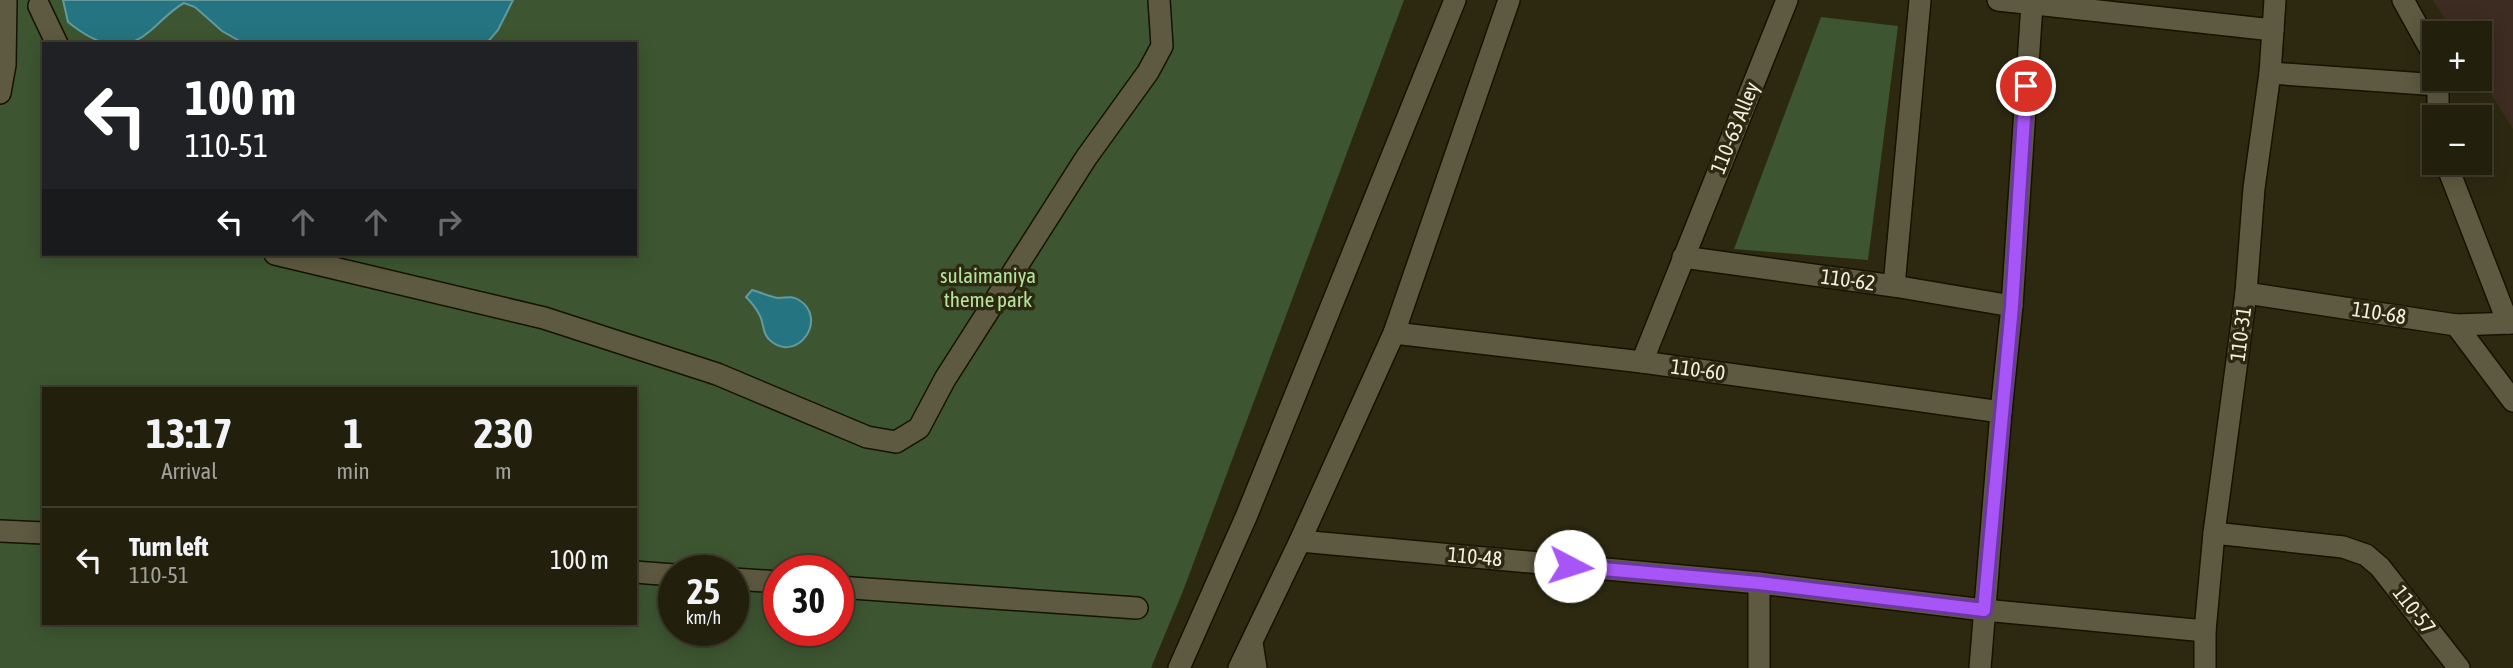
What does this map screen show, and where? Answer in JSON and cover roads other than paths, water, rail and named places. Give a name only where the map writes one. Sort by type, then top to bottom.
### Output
[{"type":"street","points":[[283,256],[544,318],[717,374],[867,437],[896,442],[919,428],[944,379],[1086,158],[1148,72],[1162,46],[1160,0]]},
{"type":"street","points":[[1179,668],[1246,517],[1455,0]]},
{"type":"street","points":[[1239,668],[1394,333],[1510,0]]},
{"type":"street","name":"110-63 Alley","points":[[1642,362],[1787,0]]},
{"type":"street","points":[[1894,286],[1920,0]]},
{"type":"street","points":[[1998,0],[2273,30]]},
{"type":"street","name":"110-31","points":[[2205,668],[2205,631],[2214,533],[2246,293],[2254,188],[2270,73],[2275,0]]},
{"type":"street","points":[[2403,0],[2422,35]]},
{"type":"street","points":[[0,93],[5,65],[6,6],[39,3],[56,42]]},
{"type":"street","points":[[1980,668],[2012,306],[2032,4]]},
{"type":"street","points":[[2270,73],[2422,81]]},
{"type":"street","points":[[2451,175],[2511,323]]},
{"type":"street","name":"110-62","points":[[1683,257],[1894,286],[2012,306]]},
{"type":"street","name":"110-68","points":[[2246,293],[2456,325],[2511,323]]},
{"type":"street","points":[[2456,325],[2513,401]]},
{"type":"street","name":"110-60","points":[[1394,333],[1642,362],[2001,412]]},
{"type":"street","points":[[0,531],[42,533]]},
{"type":"street","name":"110-57","points":[[2214,533],[2343,547],[2365,555],[2380,568],[2459,668]]},
{"type":"street","name":"110-48","points":[[1300,541],[1759,583],[1984,610],[2205,631]]},
{"type":"street","points":[[637,572],[658,574]]},
{"type":"street","points":[[1759,583],[1759,668]]},
{"type":"street","points":[[854,588],[1137,608]]},
{"type":"street","points":[[1251,643],[1256,668]]},
{"type":"water","points":[[63,0],[513,0],[498,30],[488,42],[241,42],[222,31],[195,7],[184,3],[140,39],[132,42],[98,41],[68,22]]},
{"type":"water","points":[[752,290],[778,298],[793,298],[807,308],[811,317],[810,326],[800,342],[782,347],[769,339],[759,314],[746,297]]},
{"type":"park label","name":"sulaimaniya theme park","points":[[988,288]]}]
